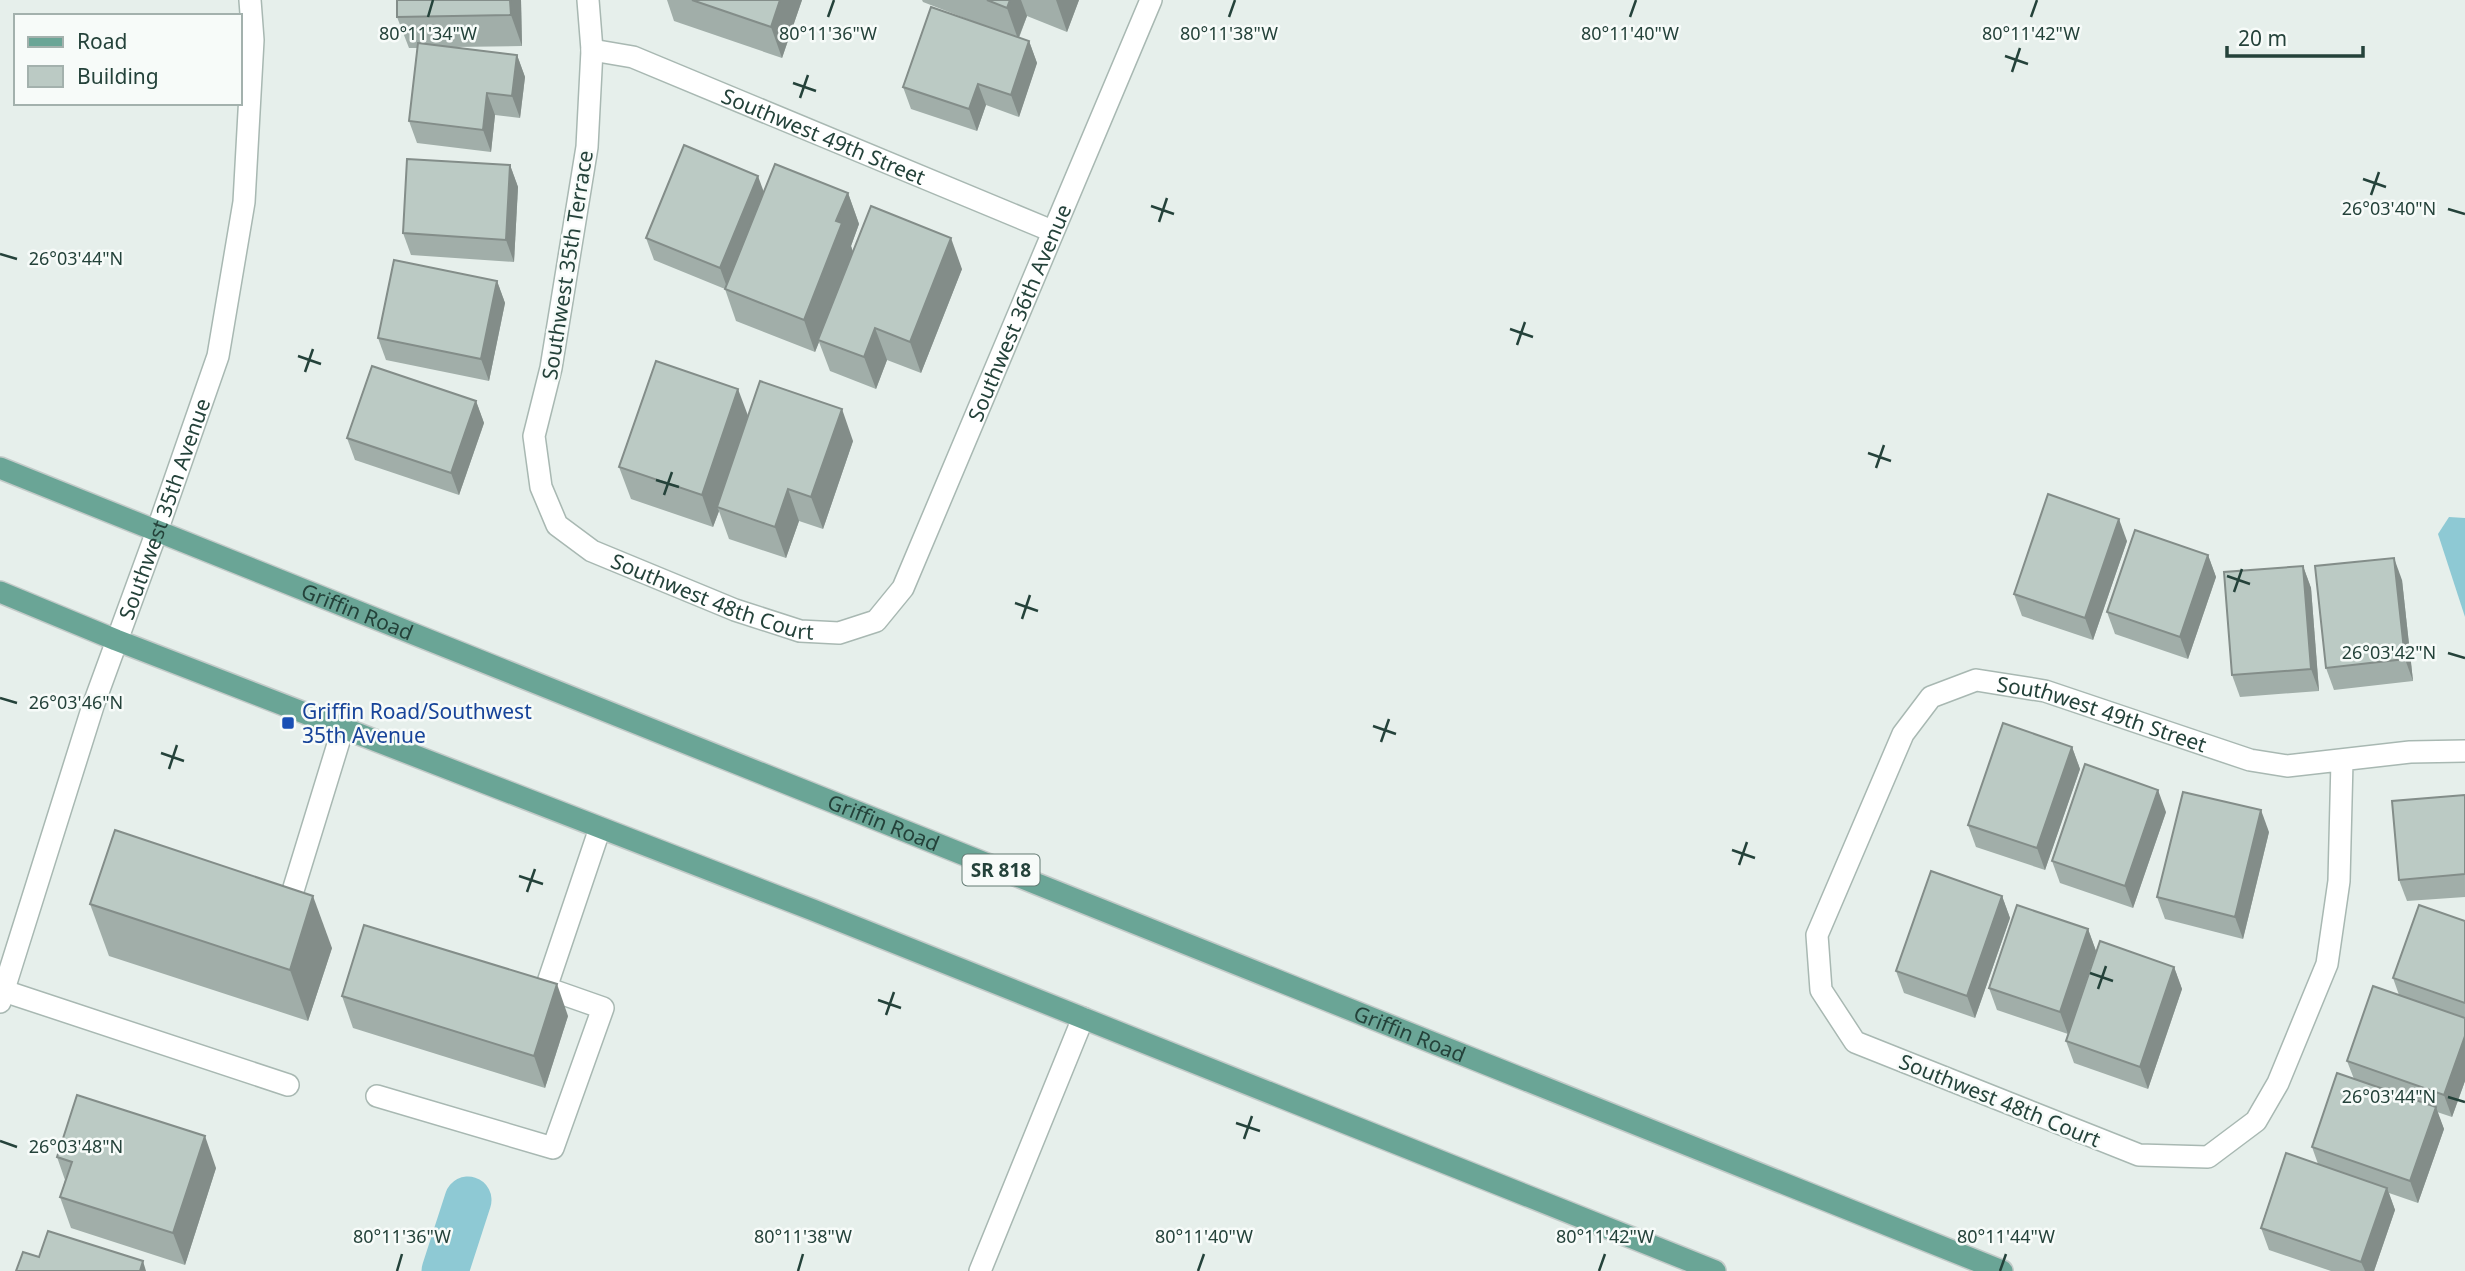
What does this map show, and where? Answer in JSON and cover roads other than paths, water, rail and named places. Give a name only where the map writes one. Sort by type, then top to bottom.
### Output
[{"type":"main road","name":"Griffin Road","points":[[0,468],[2003,1271]]},
{"type":"main road","points":[[0,592],[116,640],[1083,1018],[1715,1271]]},
{"type":"street","name":"Southwest 35th Avenue","points":[[2,996],[93,706],[218,356],[244,202],[253,40],[250,0]]},
{"type":"street","name":"Southwest 35th Terrace","points":[[557,525],[541,487],[534,436],[551,368],[587,147],[592,50],[588,0]]},
{"type":"street","name":"Southwest 36th Avenue","points":[[876,621],[903,588],[1151,0]]},
{"type":"street","name":"Southwest 49th Street","points":[[592,50],[633,57],[1052,231]]},
{"type":"street","name":"Southwest 48th Court","points":[[557,525],[592,551],[735,610],[800,631],[839,633],[876,621]]},
{"type":"street","name":"Southwest 49th Street","points":[[1821,990],[1817,935],[1903,734],[1931,697],[1976,680],[2045,691],[2250,760],[2287,766],[2410,752],[2465,751]]},
{"type":"street","points":[[288,907],[343,728]]},
{"type":"street","name":"Southwest 48th Court","points":[[1821,990],[1855,1042],[2139,1156],[2208,1157],[2256,1121],[2278,1083],[2327,964],[2339,880],[2342,761]]},
{"type":"street","points":[[377,1096],[552,1149],[603,1008],[546,988],[600,828]]},
{"type":"street","points":[[2,996],[288,1084]]},
{"type":"street","points":[[980,1271],[1083,1018]]},
{"type":"water","points":[[2449,517],[2465,518],[2465,617],[2438,534]]},
{"type":"waterway","points":[[445,1271],[468,1200]]},
{"type":"place","name":"Griffin Road/Southwest 35th Avenue","points":[[288,723]]}]
